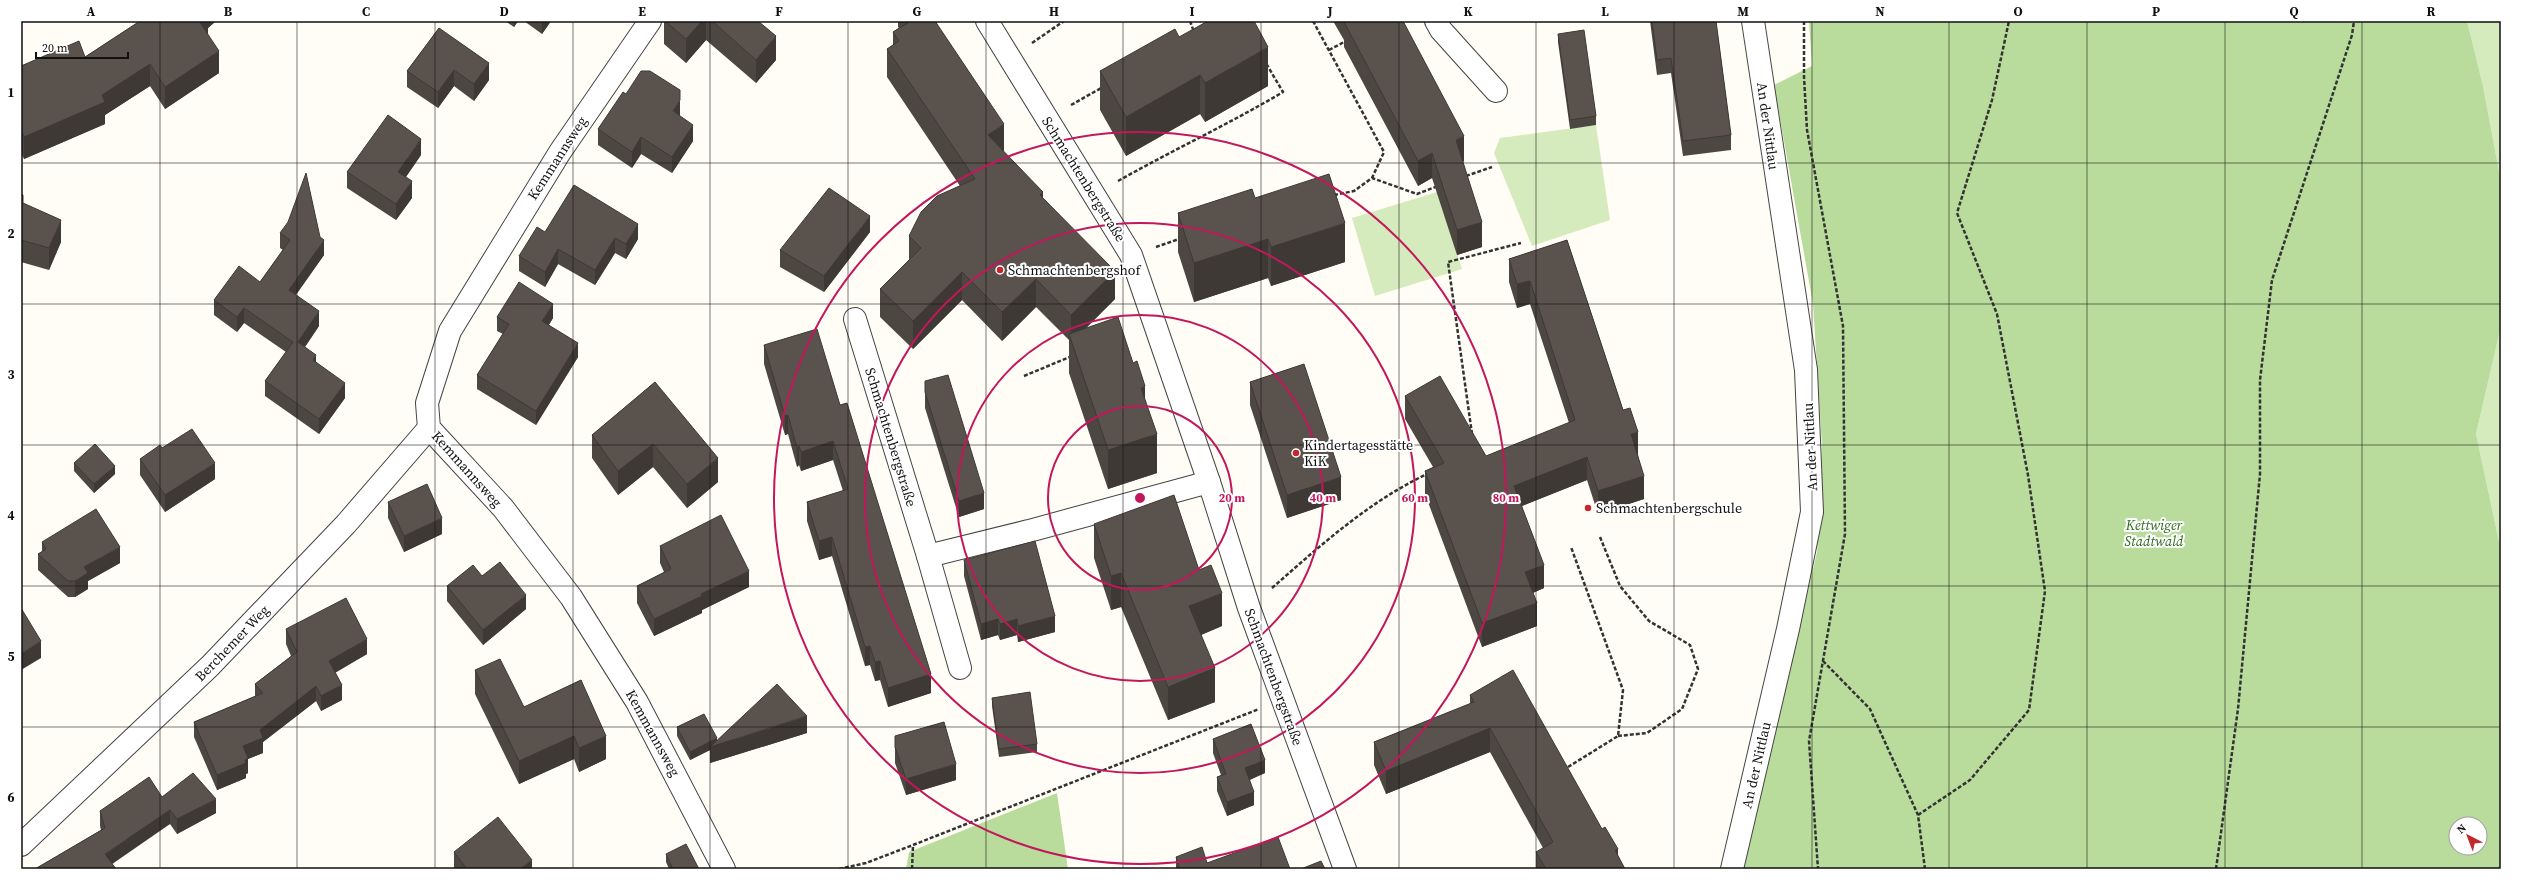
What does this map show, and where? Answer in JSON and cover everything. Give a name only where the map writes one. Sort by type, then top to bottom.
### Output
[{"type":"street","name":"Kemmannsweg","points":[[650,21],[560,152],[450,331],[427,403],[429,428],[503,508],[571,597],[637,702],[724,869]]},
{"type":"street","name":"Schmachtenbergstraße","points":[[987,21],[1131,255],[1209,482],[1249,608],[1281,700],[1345,869]]},
{"type":"street","points":[[1436,21],[1441,30],[1496,91]]},
{"type":"street","name":"An der Nittlau","points":[[1732,869],[1788,629],[1812,512],[1806,370],[1753,21]]},
{"type":"street","name":"Schmachtenbergstraße","points":[[855,319],[928,556],[960,668]]},
{"type":"street","name":"Berchemer Weg","points":[[21,845],[210,666],[346,524],[429,428]]},
{"type":"street","points":[[928,556],[1029,532],[1209,482]]},
{"type":"path","points":[[1010,58],[1064,21]]},
{"type":"path","points":[[1190,21],[1195,35]]},
{"type":"path","points":[[1313,21],[1384,152],[1372,178],[1354,190],[1332,195]]},
{"type":"path","points":[[1918,815],[1970,780],[2029,710],[2045,591],[2028,475],[1997,314],[1957,213],[1992,100],[2008,21]]},
{"type":"path","points":[[2216,869],[2238,709],[2260,474],[2260,380],[2272,280],[2352,35],[2354,21]]},
{"type":"path","points":[[1329,50],[1350,39]]},
{"type":"path","points":[[1093,195],[1174,150],[1227,125],[1283,92],[1264,59]]},
{"type":"path","points":[[1047,119],[1105,86]]},
{"type":"path","points":[[1462,178],[1492,167]]},
{"type":"path","points":[[1372,178],[1417,194],[1440,186]]},
{"type":"path","points":[[1131,255],[1183,237]]},
{"type":"path","points":[[1472,436],[1448,262],[1521,243]]},
{"type":"path","points":[[1024,376],[1073,356]]},
{"type":"path","points":[[1249,608],[1331,537],[1378,501],[1434,471]]},
{"type":"path","points":[[1568,767],[1618,736],[1647,733],[1682,709],[1698,669],[1690,645],[1649,621],[1620,586],[1600,537]]},
{"type":"path","points":[[1571,547],[1623,690],[1618,736]]},
{"type":"path","points":[[1818,869],[1809,740],[1823,661],[1870,709],[1918,815],[1925,869]]},
{"type":"path","points":[[839,869],[866,863],[913,846],[1281,700]]},
{"type":"path","points":[[912,869],[913,846]]},
{"type":"green space","name":"Kettwiger Stadtwald","points":[[1809,21],[2467,21],[2483,86],[2501,182],[2501,326],[2476,434],[2501,551],[2501,869],[1743,869],[1817,552],[1822,445],[1813,304],[1774,85],[1812,66]]},
{"type":"green space","points":[[2467,21],[2501,21],[2501,182],[2483,86]]},
{"type":"green space","points":[[1596,125],[1610,220],[1532,246],[1494,153],[1500,138]]},
{"type":"green space","points":[[1437,192],[1462,269],[1375,296],[1352,218]]},
{"type":"green space","points":[[2501,326],[2501,551],[2476,434]]},
{"type":"green space","points":[[1057,793],[1068,869],[906,869],[909,852]]},
{"type":"building","points":[[140,21],[199,21],[219,51],[165,87],[150,64],[102,95],[105,102],[24,137],[21,131],[21,66],[79,41],[85,57]]},
{"type":"building","points":[[665,21],[702,21],[686,39]]},
{"type":"building","points":[[712,21],[758,21],[776,36],[756,60]]},
{"type":"building","points":[[911,21],[935,21],[1004,124],[988,135],[1043,192],[1040,195],[1115,271],[1071,315],[1036,279],[1002,312],[962,272],[913,321],[880,289],[921,248],[909,236],[921,212],[937,196],[975,179],[887,49],[899,41],[893,32]]},
{"type":"building","points":[[1208,21],[1254,21],[1268,47],[1205,83],[1200,75],[1126,117],[1100,71],[1175,29],[1179,37]]},
{"type":"building","points":[[1403,21],[1464,136],[1456,140],[1482,222],[1457,230],[1432,153],[1418,161],[1344,22]]},
{"type":"building","points":[[1652,21],[1716,21],[1731,135],[1683,141],[1671,58],[1657,60]]},
{"type":"building","points":[[439,28],[489,63],[474,84],[454,70],[438,92],[407,71]]},
{"type":"building","points":[[1584,30],[1596,116],[1570,120],[1558,34]]},
{"type":"building","points":[[641,71],[650,71],[680,90],[680,100],[673,111],[693,125],[672,157],[641,137],[632,152],[598,129],[623,92],[626,94]]},
{"type":"building","points":[[388,115],[421,139],[398,172],[412,181],[396,204],[347,172]]},
{"type":"building","points":[[306,173],[320,237],[324,240],[289,290],[319,311],[298,342],[316,355],[313,360],[345,383],[319,419],[265,381],[293,342],[244,308],[237,317],[214,300],[239,266],[260,282],[290,240],[280,233],[288,222]]},
{"type":"building","points":[[1329,174],[1345,223],[1271,247],[1268,239],[1194,263],[1178,213],[1252,189],[1255,198]]},
{"type":"building","points":[[574,185],[638,224],[626,244],[615,238],[595,270],[558,249],[545,272],[519,256],[537,227],[545,232]]},
{"type":"building","points":[[829,188],[870,216],[824,276],[780,250]]},
{"type":"building","points":[[21,194],[23,195],[23,203],[61,220],[49,248],[21,240]]},
{"type":"building","points":[[1567,240],[1623,410],[1630,408],[1638,432],[1631,434],[1644,476],[1598,491],[1587,457],[1514,486],[1544,565],[1525,572],[1537,603],[1482,623],[1425,471],[1444,463],[1405,396],[1440,376],[1486,456],[1575,420],[1530,281],[1517,284],[1509,259]]},
{"type":"building","points":[[519,282],[553,304],[542,321],[578,343],[536,411],[477,375],[509,324],[497,317]]},
{"type":"building","points":[[1118,317],[1133,363],[1137,361],[1145,386],[1141,388],[1157,434],[1108,450],[1069,334]]},
{"type":"building","points":[[817,329],[840,405],[847,403],[931,674],[888,688],[880,661],[875,662],[870,646],[865,647],[832,537],[819,541],[807,502],[848,489],[833,441],[801,452],[799,446],[797,448],[788,415],[785,416],[764,345]]},
{"type":"building","name":"Kindertagesstätte KiK","points":[[1304,364],[1341,477],[1287,495],[1250,382]]},
{"type":"building","points":[[948,375],[984,493],[959,501],[925,392],[925,381]]},
{"type":"building","points":[[655,382],[718,458],[687,484],[653,444],[618,471],[592,435]]},
{"type":"building","points":[[192,429],[215,463],[165,495],[140,459],[160,445],[162,448]]},
{"type":"building","points":[[95,444],[115,466],[94,484],[74,463]]},
{"type":"building","points":[[427,484],[442,518],[404,536],[388,502]]},
{"type":"building","points":[[1174,495],[1199,570],[1211,565],[1222,593],[1189,606],[1215,668],[1168,687],[1121,573],[1111,576],[1094,524]]},
{"type":"building","points":[[96,509],[120,547],[84,567],[88,573],[75,581],[68,581],[38,554],[46,549],[42,542]]},
{"type":"building","points":[[721,515],[749,571],[654,619],[637,586],[671,569],[660,546]]},
{"type":"building","points":[[1035,541],[1055,616],[1018,626],[1017,619],[1000,624],[998,619],[981,624],[964,560]]},
{"type":"building","points":[[500,562],[526,595],[483,630],[447,586],[473,565],[482,576]]},
{"type":"building","points":[[346,598],[367,639],[329,661],[342,685],[321,696],[316,686],[260,730],[263,738],[243,746],[248,758],[245,760],[246,763],[217,775],[194,722],[263,693],[255,684],[297,652],[286,629]]},
{"type":"building","points":[[21,608],[41,641],[21,654]]},
{"type":"building","points":[[500,659],[524,707],[581,680],[606,736],[579,748],[574,736],[519,761],[475,670]]},
{"type":"building","points":[[1513,670],[1602,829],[1605,827],[1618,849],[1615,850],[1625,869],[1546,869],[1536,852],[1553,842],[1490,728],[1386,771],[1374,742],[1474,702],[1470,695]]},
{"type":"building","points":[[777,684],[807,716],[710,747]]},
{"type":"building","points":[[1030,692],[1037,744],[999,749],[992,698]]},
{"type":"building","points":[[704,714],[717,738],[690,752],[677,727]]},
{"type":"building","points":[[944,722],[956,764],[906,779],[895,747],[895,736]]},
{"type":"building","points":[[1251,724],[1265,760],[1245,768],[1254,792],[1227,802],[1217,777],[1226,774],[1213,739]]},
{"type":"building","points":[[193,773],[216,799],[177,819],[170,810],[105,854],[116,869],[35,869],[105,828],[100,811],[149,777],[162,797]]},
{"type":"building","points":[[498,817],[532,860],[520,869],[467,869],[454,852]]},
{"type":"building","points":[[1278,837],[1290,869],[1180,869],[1176,857],[1202,847],[1207,863]]},
{"type":"building","points":[[686,844],[699,869],[673,869],[666,854]]},
{"type":"building","points":[[1321,861],[1325,869],[1301,869]]},
{"type":"place","name":"Schmachtenbergshof","points":[[1000,270]]},
{"type":"place","name":"Kindertagesstätte KiK","points":[[1296,453]]},
{"type":"place","name":"Schmachtenbergschule","points":[[1588,508]]}]
